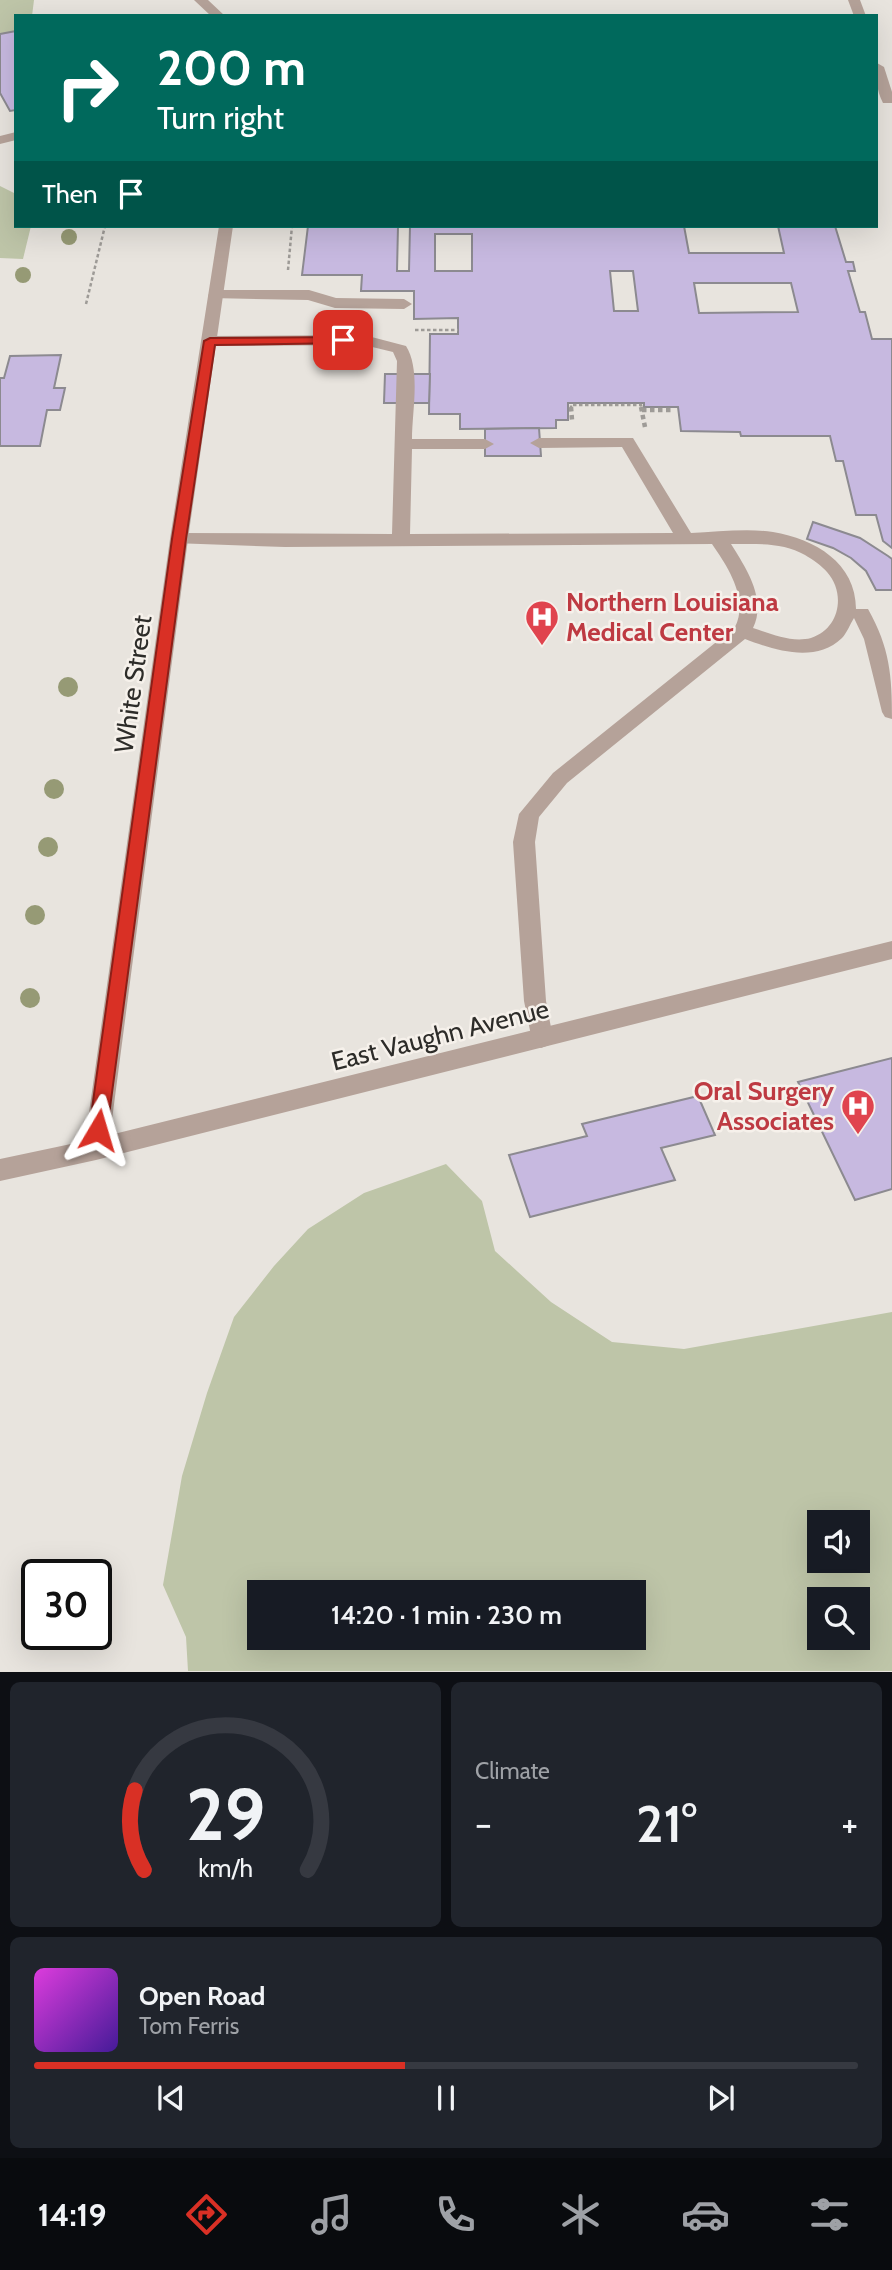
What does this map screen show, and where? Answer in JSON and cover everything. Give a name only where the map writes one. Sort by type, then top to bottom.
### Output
[{"type":"street","points":[[200,0],[217,14]]},
{"type":"street","points":[[878,71],[886,104]]},
{"type":"street","name":"White Street","points":[[96,1149],[179,539],[226,228]]},
{"type":"street","points":[[216,295],[309,295],[335,303],[404,303]]},
{"type":"street","points":[[210,341],[364,340],[400,349],[405,361],[401,541]]},
{"type":"street","points":[[539,443],[627,442],[685,539]]},
{"type":"street","points":[[403,444],[485,444]]},
{"type":"street","points":[[179,539],[782,539],[827,552],[853,570],[861,585],[865,601],[861,614],[855,626],[844,635],[818,645],[802,647],[769,643],[742,631]]},
{"type":"street","points":[[541,1038],[535,1001],[524,842],[529,814],[560,778],[742,631],[748,615],[745,588],[718,539]]},
{"type":"street","points":[[861,614],[874,639],[892,712]]},
{"type":"street","name":"East Vaughn Avenue","points":[[0,1170],[96,1149],[892,950]]},
{"type":"path","points":[[86,304],[105,228]]},
{"type":"path","points":[[287,280],[292,228]]},
{"type":"path","points":[[642,410],[671,410]]},
{"type":"green space","points":[[0,0],[34,0],[32,14],[14,14],[14,31],[0,34]]},
{"type":"green space","points":[[0,186],[14,193],[14,228],[31,228],[23,259],[0,258]]},
{"type":"green space","points":[[446,1164],[482,1201],[495,1251],[551,1302],[612,1342],[684,1349],[892,1312],[892,1671],[188,1671],[186,1637],[163,1585],[182,1476],[234,1317],[274,1266],[308,1229],[364,1193]]},
{"type":"building","points":[[14,31],[14,110],[10,111],[0,93],[0,34]]},
{"type":"building","points":[[308,228],[398,228],[397,271],[409,271],[410,228],[684,228],[689,253],[784,253],[778,228],[836,228],[846,262],[853,262],[855,271],[848,271],[860,312],[865,312],[872,339],[892,339],[892,548],[883,541],[876,515],[856,515],[843,461],[836,461],[830,436],[741,436],[740,432],[681,431],[678,407],[644,407],[644,403],[568,403],[568,420],[556,420],[556,428],[460,429],[460,414],[429,414],[430,334],[458,334],[458,318],[414,319],[414,291],[361,291],[362,275],[302,275]],"holes":[[[435,234],[472,234],[472,271],[435,271]],[[610,271],[633,271],[638,311],[614,311]],[[694,283],[791,283],[798,312],[699,313]]]},
{"type":"building","points":[[61,355],[54,388],[65,388],[60,410],[47,410],[40,446],[0,446],[0,378],[4,378],[10,356]]},
{"type":"building","points":[[385,374],[430,374],[429,403],[384,403]]},
{"type":"building","points":[[539,428],[541,456],[485,456],[485,429]]},
{"type":"building","points":[[813,522],[860,538],[892,559],[892,590],[876,590],[866,571],[851,558],[807,539]]},
{"type":"building","name":"Oral Surgery Associates","points":[[892,1058],[892,1189],[855,1200],[798,1082]]},
{"type":"building","points":[[698,1096],[715,1135],[661,1148],[675,1180],[530,1217],[509,1155],[587,1136],[582,1124]]},
{"type":"place","name":"Northern Louisiana Medical Center","points":[[542,647]]},
{"type":"place","name":"Oral Surgery Associates","points":[[858,1136]]},
{"type":"route","points":[[98,1130],[179,539],[210,341],[343,340]]}]
